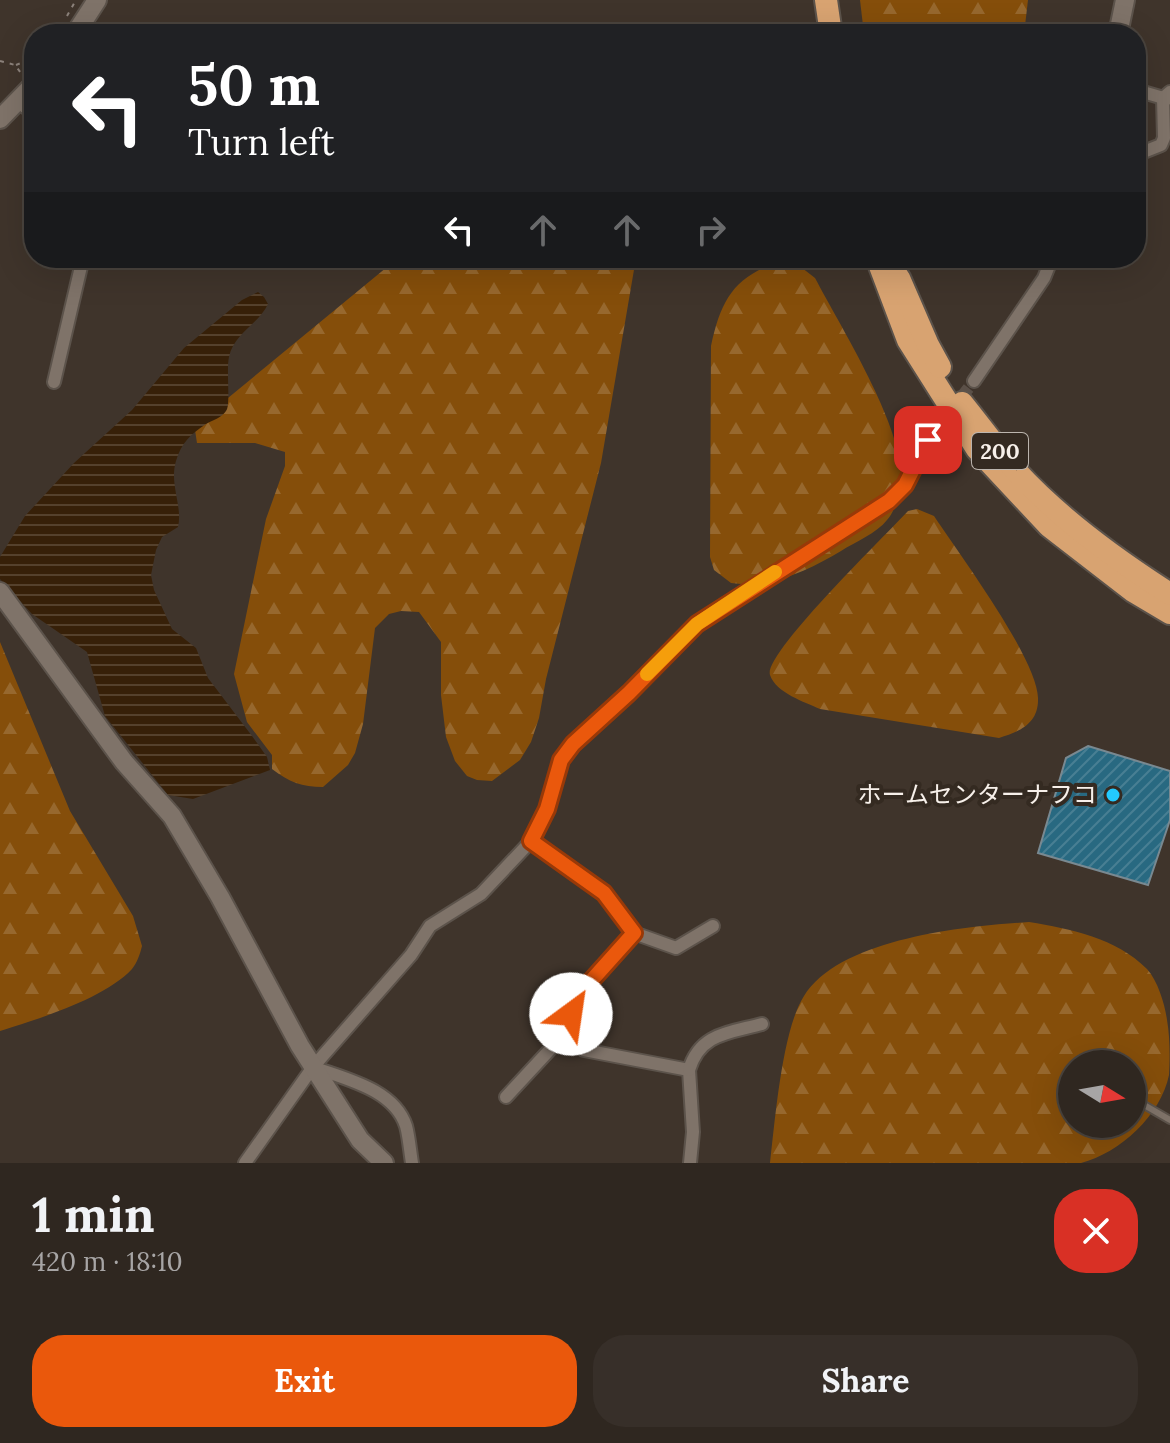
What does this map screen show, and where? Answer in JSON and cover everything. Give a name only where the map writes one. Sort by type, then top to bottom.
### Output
[{"type":"highway","points":[[826,0],[830,24]]},
{"type":"highway","points":[[841,0],[845,24]]},
{"type":"highway","name":"200","points":[[881,268],[908,340],[977,449],[1049,526],[1133,591],[1170,613]]},
{"type":"highway","name":"200","points":[[896,268],[928,345],[958,397],[1016,470],[1082,533],[1170,594]]},
{"type":"street","points":[[81,24],[97,0]]},
{"type":"street","points":[[1120,24],[1125,0]]},
{"type":"street","points":[[1146,92],[1168,96],[1164,138],[1161,145],[1146,151]]},
{"type":"street","points":[[0,119],[24,94]]},
{"type":"street","points":[[17,101],[24,106]]},
{"type":"street","points":[[54,382],[81,268]]},
{"type":"street","points":[[974,381],[1048,268]]},
{"type":"street","points":[[245,1163],[313,1067],[411,955],[430,926],[481,894],[531,841],[547,809],[561,760],[573,744],[697,624],[889,501],[905,485],[928,440]]},
{"type":"street","points":[[0,592],[124,762],[172,816],[313,1067],[360,1140],[384,1163]]},
{"type":"street","points":[[531,841],[604,893],[634,933],[676,948],[713,926]]},
{"type":"street","points":[[634,933],[574,1000],[571,1014],[574,1029],[584,1050],[689,1070]]},
{"type":"street","points":[[690,1163],[693,1132],[689,1070],[699,1048],[709,1039],[762,1024]]},
{"type":"street","points":[[506,1097],[556,1043],[574,1029]]},
{"type":"street","points":[[313,1067],[370,1088],[392,1104],[405,1123],[412,1163]]},
{"type":"lane","points":[[1146,1106],[1170,1120]]},
{"type":"path","points":[[0,61],[15,65],[24,76]]},
{"type":"path","points":[[15,65],[24,62]]},
{"type":"green space","points":[[860,0],[1028,0],[1025,24],[863,24]]},
{"type":"green space","points":[[386,268],[634,268],[601,463],[546,679],[539,718],[531,742],[520,760],[492,781],[467,776],[455,761],[446,737],[441,695],[441,642],[419,612],[401,611],[389,614],[375,628],[363,724],[355,753],[348,765],[323,787],[302,785],[272,769],[272,755],[247,722],[234,674],[266,519],[285,466],[285,452],[255,443],[197,443],[195,430],[200,421]]},
{"type":"green space","points":[[765,268],[802,268],[815,278],[878,397],[896,446],[901,474],[894,509],[883,525],[872,533],[802,571],[775,581],[746,584],[731,583],[714,570],[710,557],[711,346],[726,302],[733,291]]},
{"type":"green space","points":[[917,509],[934,516],[995,606],[1025,658],[1034,680],[1037,707],[1026,726],[1014,733],[999,738],[820,709],[785,692],[770,675],[773,663],[805,620],[908,511]]},
{"type":"green space","points":[[0,642],[70,811],[133,916],[142,946],[132,969],[105,990],[70,1007],[0,1031]]},
{"type":"green space","points":[[1029,922],[1061,928],[1107,942],[1135,958],[1147,969],[1160,993],[1169,1040],[1169,1075],[1165,1090],[1148,1118],[1146,1120],[1146,1050],[1058,1050],[1058,1138],[1128,1138],[1096,1158],[1081,1163],[770,1163],[790,1031],[804,996],[821,976],[874,948],[972,927]]},
{"type":"shaded area","points":[[258,292],[268,304],[232,349],[228,363],[226,411],[191,435],[178,455],[174,478],[178,527],[162,537],[151,575],[154,590],[172,629],[196,648],[208,678],[267,757],[270,770],[193,799],[168,795],[105,716],[87,652],[32,614],[0,579],[0,557],[25,516],[74,463],[132,410],[184,348],[242,300]]},
{"type":"building","name":"ホームセンターナフコ","points":[[1088,746],[1170,771],[1170,820],[1148,885],[1038,853],[1066,758]]},
{"type":"tunnel","points":[[928,440],[974,381]]},
{"type":"slow traffic","points":[[647,674],[697,624],[775,572]]},
{"type":"place","name":"ホームセンターナフコ","points":[[1113,795]]},
{"type":"route","points":[[571,1014],[574,1000],[634,933],[604,893],[531,841],[547,809],[561,760],[573,744],[697,624],[889,501],[905,485],[928,440]]}]
